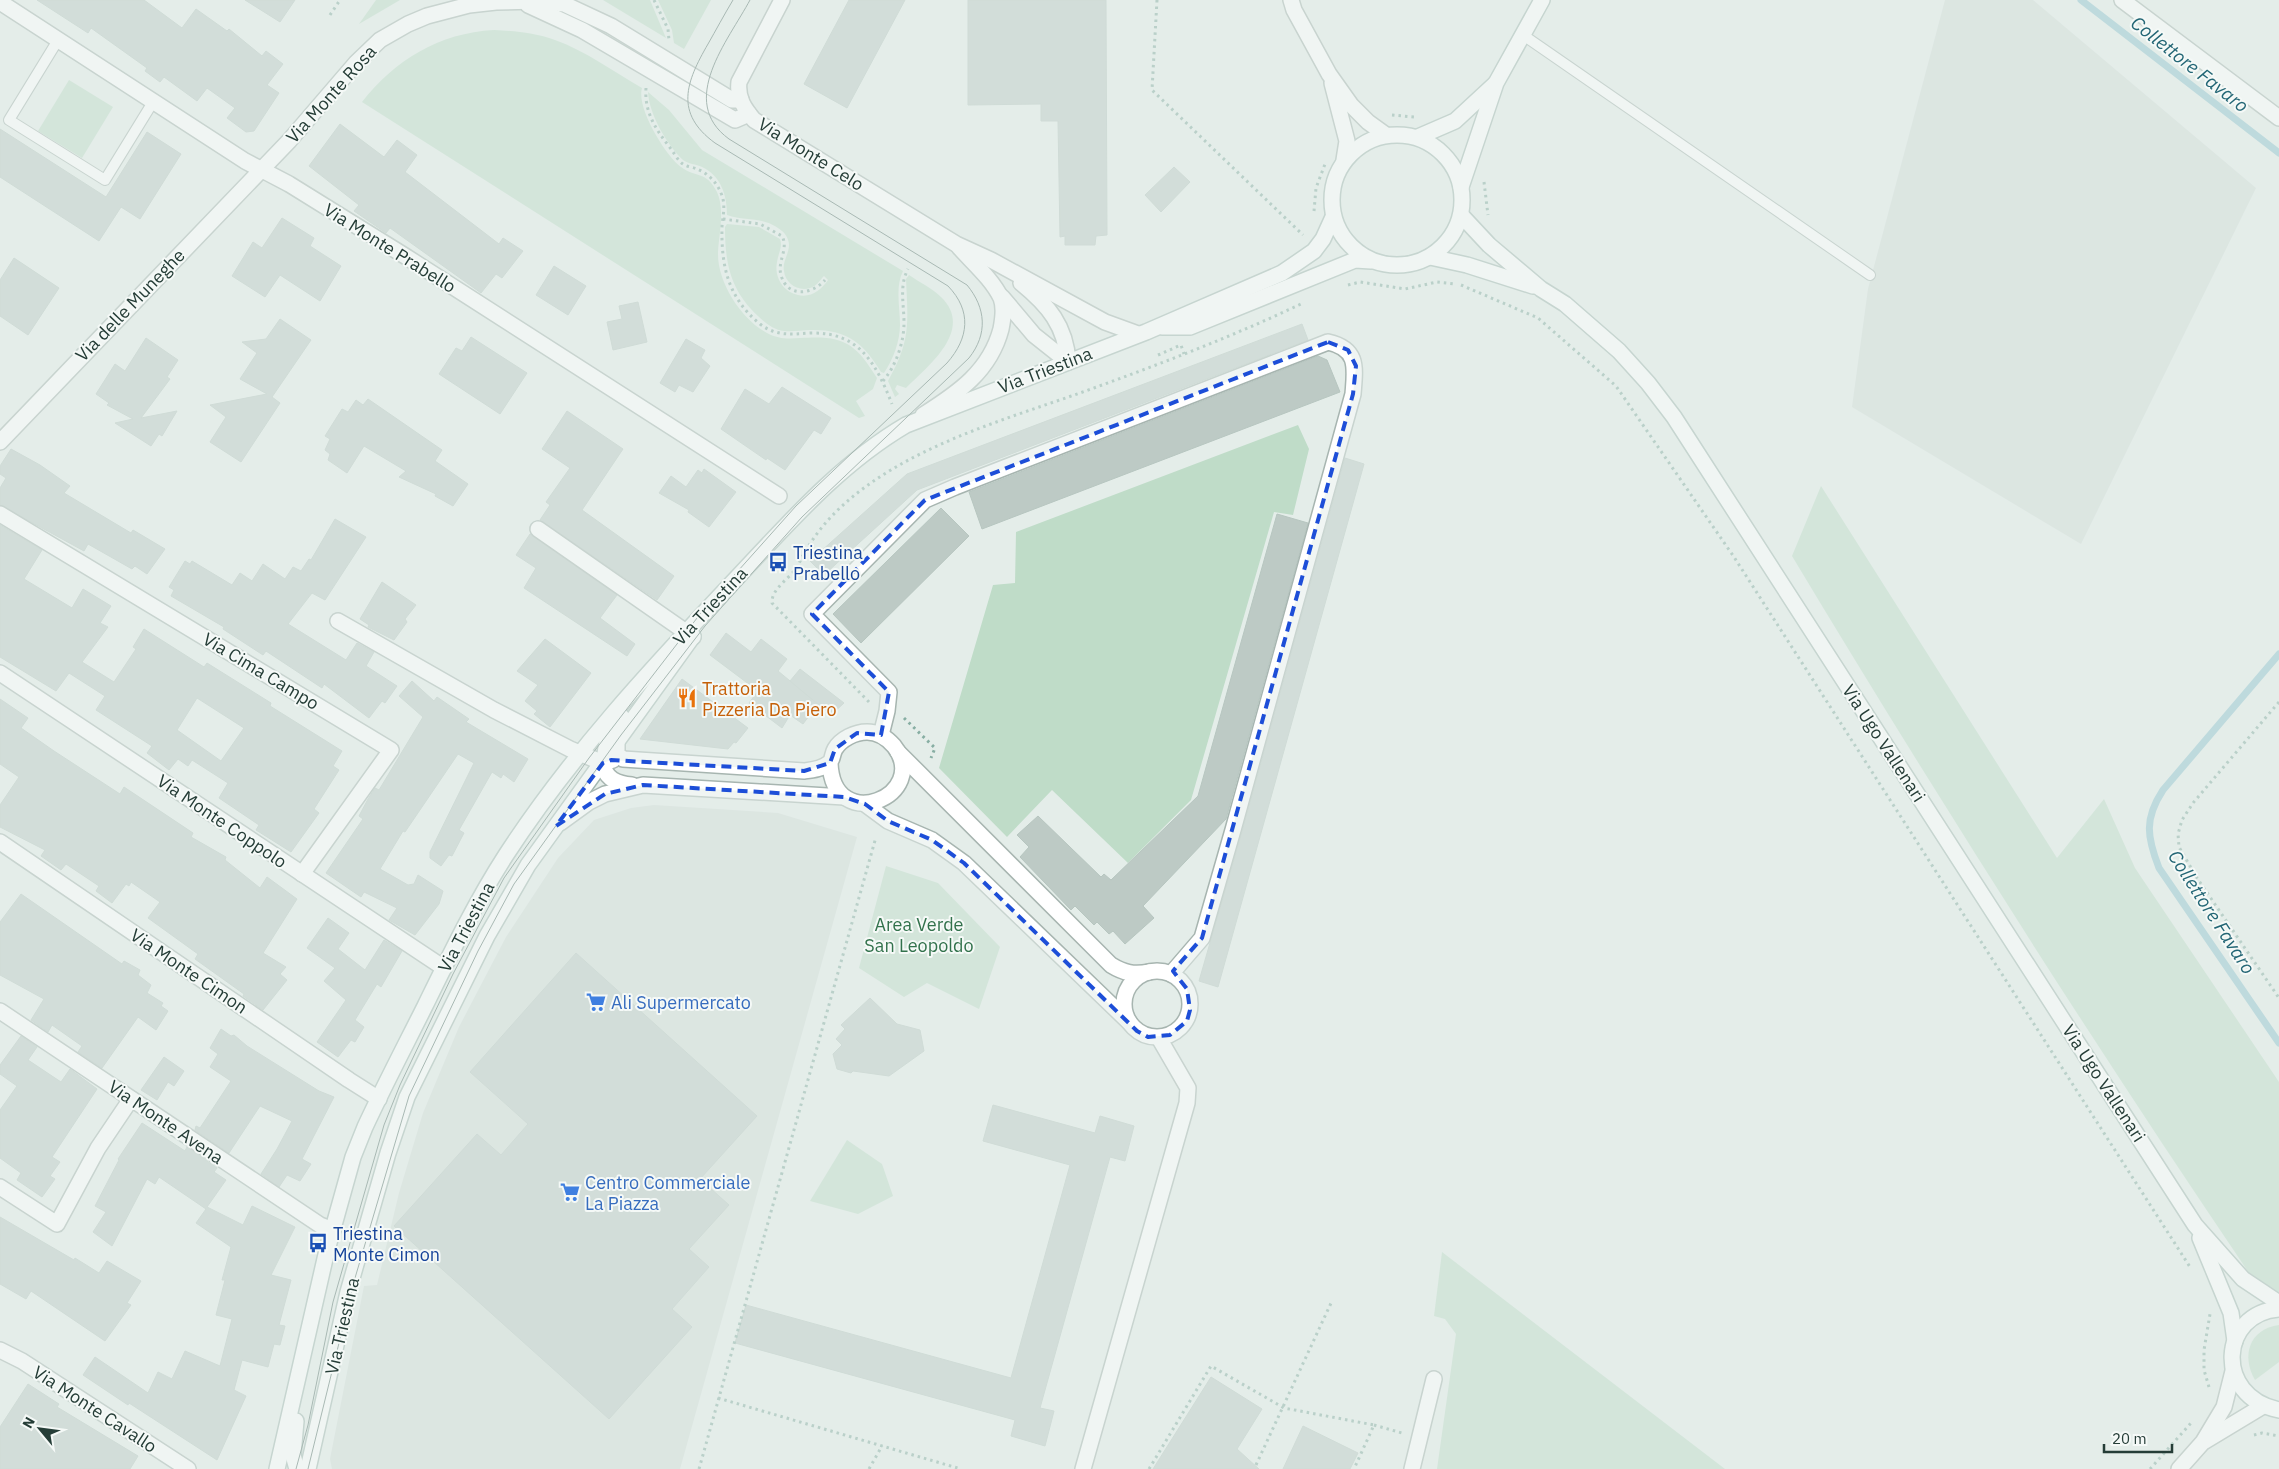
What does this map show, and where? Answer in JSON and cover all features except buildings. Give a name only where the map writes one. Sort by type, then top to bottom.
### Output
[{"type":"street","points":[[741,100],[738,93],[742,74],[782,0]]},
{"type":"street","points":[[1290,0],[1329,74],[1356,111],[1386,134]]},
{"type":"street","points":[[1461,187],[1496,83],[1542,0]]},
{"type":"street","points":[[2122,0],[2279,118]]},
{"type":"street","name":"Via Monte Prabello","points":[[0,2],[153,102],[261,170],[289,184],[405,256],[779,496]]},
{"type":"street","name":"Via Monte Rosa","points":[[261,170],[380,40],[408,24],[427,16],[469,5],[496,2],[550,2],[580,10],[663,57],[732,100],[741,100]]},
{"type":"street","name":"Via Monte Rosa","points":[[522,2],[582,30],[735,120],[749,114]]},
{"type":"street","points":[[1329,74],[1347,141],[1344,160]]},
{"type":"street","points":[[1418,137],[1455,121],[1496,83]]},
{"type":"street","name":"Via Monte Celo","points":[[741,100],[749,114],[767,129],[956,244],[999,264],[1104,322],[1138,334]]},
{"type":"street","points":[[1386,134],[1418,137],[1433,145],[1446,156],[1456,171],[1461,187],[1461,215],[1454,231],[1444,246],[1430,256],[1412,264],[1392,266],[1373,261],[1355,251],[1346,241],[1333,217],[1331,197],[1334,178],[1344,160],[1362,143],[1386,134]]},
{"type":"street","name":"Via delle Muneghe","points":[[0,442],[261,170]]},
{"type":"street","name":"Via Ugo Vallenari","points":[[1461,215],[1489,245],[1541,289],[1565,304],[1618,352],[1648,383],[1674,417],[2195,1225],[2243,1278],[2279,1303]]},
{"type":"street","points":[[1156,327],[1282,273],[1302,261],[1314,251],[1323,239],[1333,217]]},
{"type":"street","name":"Via Monte Celo","points":[[956,244],[1034,335],[1068,362]]},
{"type":"street","name":"Via Ugo Vallenari","points":[[1430,256],[1468,265],[1541,289]]},
{"type":"street","name":"Via Triestina","points":[[277,1469],[301,1367],[327,1228],[358,1144],[379,1099],[468,918],[494,873],[534,815],[580,754],[650,670],[689,634],[799,512],[845,468],[871,447],[906,425],[1156,327],[1190,328],[1355,260],[1373,261]]},
{"type":"street","name":"Via Monte Celo","points":[[999,264],[1034,294],[1059,324],[1067,344],[1068,362]]},
{"type":"street","name":"Via Monte Celo","points":[[906,425],[962,389],[988,361],[996,343],[1003,316],[1003,305],[997,291]]},
{"type":"street","points":[[881,735],[889,702],[889,692],[812,614],[925,500],[1328,342],[1348,350],[1356,366],[1353,394],[1233,830],[1202,938],[1171,974]]},
{"type":"street","name":"Via Cima Campo","points":[[0,514],[390,750],[302,874]]},
{"type":"street","points":[[538,529],[689,634]]},
{"type":"street","points":[[338,621],[494,710],[580,754],[603,763],[621,759],[804,771],[830,763]]},
{"type":"street","name":"Via Triestina","points":[[308,1469],[348,1292],[388,1153],[407,1097],[487,936],[528,865],[603,763],[689,634]]},
{"type":"street","points":[[650,670],[636,699],[610,732],[606,741],[603,763],[606,774],[615,782],[844,797]]},
{"type":"street","name":"Via Monte Coppolo","points":[[0,673],[444,968]]},
{"type":"street","points":[[865,804],[888,821],[932,840],[964,863],[1034,928],[1137,1031],[1148,1037],[1159,1038],[1170,1035],[1180,1029],[1187,1021],[1191,1000],[1187,989],[1179,979],[1171,974],[1160,971],[1138,974],[1128,973],[1111,965],[898,752],[890,741],[881,735],[869,732],[857,733],[845,739],[835,749],[830,763],[830,775],[835,787],[844,797],[856,803],[880,802],[890,795],[897,786],[902,763],[898,752]]},
{"type":"street","points":[[616,744],[617,754],[621,759]]},
{"type":"street","points":[[556,826],[589,802],[606,794],[642,785]]},
{"type":"street","name":"Via Monte Cimon","points":[[0,842],[379,1099]]},
{"type":"street","points":[[1129,1022],[1124,1011],[1124,999],[1129,986],[1138,977],[1149,972]]},
{"type":"street","name":"Via Monte Avena","points":[[0,1011],[327,1228]]},
{"type":"street","points":[[1083,1469],[1187,1103],[1188,1088],[1170,1060],[1159,1038]]},
{"type":"street","points":[[0,1187],[57,1224],[98,1148],[131,1099]]},
{"type":"street","name":"Via Ugo Vallenari","points":[[2195,1225],[2231,1313],[2235,1341],[2232,1356],[2233,1371],[2224,1407],[2203,1442]]},
{"type":"street","points":[[2235,1341],[2243,1328],[2254,1317],[2270,1310],[2279,1309]]},
{"type":"street","name":"Via Monte Cavallo","points":[[0,1350],[22,1361],[188,1469]]},
{"type":"street","name":"Via Triestina","points":[[297,1469],[293,1455],[301,1367]]},
{"type":"street","points":[[2233,1371],[2239,1386],[2249,1397],[2263,1406],[2279,1410]]},
{"type":"street","points":[[1412,1469],[1434,1380]]},
{"type":"street","points":[[2179,1469],[2203,1442],[2263,1406]]},
{"type":"lane","points":[[1523,35],[1870,275]]},
{"type":"lane","points":[[58,40],[9,120],[104,180],[153,102]]},
{"type":"path","points":[[330,15],[340,0]]},
{"type":"path","points":[[654,0],[668,29],[670,46]]},
{"type":"path","points":[[1157,0],[1152,90],[1307,238],[1309,231]]},
{"type":"path","points":[[646,84],[648,113],[655,128],[682,163],[704,172],[715,182],[724,201],[722,255],[724,267],[731,287],[747,312],[760,324],[777,333],[827,334],[850,341],[864,353],[883,381],[892,404]]},
{"type":"path","points":[[1384,114],[1408,118],[1423,117]]},
{"type":"path","points":[[1314,216],[1316,188],[1329,156]]},
{"type":"path","points":[[723,219],[760,224],[782,236],[785,247],[780,262],[781,276],[792,289],[808,292],[825,280]]},
{"type":"path","points":[[883,381],[893,364],[903,340],[902,279],[908,269]]},
{"type":"path","points":[[1346,285],[1360,282],[1405,289],[1437,282],[1459,284],[1538,318],[1616,386],[1734,557],[2191,1268]]},
{"type":"path","points":[[1158,355],[1181,345],[1184,354]]},
{"type":"path","points":[[2279,702],[2193,803],[2182,820],[2178,834],[2179,847],[2197,878],[2279,998]]},
{"type":"path","points":[[908,720],[935,748],[931,758]]},
{"type":"path","points":[[698,1469],[876,837]]},
{"type":"path","points":[[1256,1465],[1332,1301]]},
{"type":"path","points":[[2208,1308],[2210,1315],[2204,1350],[2204,1370],[2209,1388],[2208,1394]]},
{"type":"path","points":[[1149,1469],[1211,1366],[1284,1408],[1374,1425],[1404,1433]]},
{"type":"path","points":[[718,1398],[961,1469]]},
{"type":"path","points":[[2150,1469],[2194,1419]]},
{"type":"path","points":[[1354,1469],[1374,1425]]},
{"type":"path","points":[[2250,1437],[2262,1433],[2279,1436]]},
{"type":"path","points":[[869,1469],[882,1446]]},
{"type":"highlighted area","points":[[1328,342],[1348,350],[1356,366],[1353,394],[1202,938],[1173,971],[1187,989],[1190,1010],[1187,1021],[1170,1035],[1148,1037],[1137,1031],[964,863],[932,840],[888,821],[865,804],[844,797],[643,785],[605,794],[556,826],[603,763],[611,760],[804,771],[830,763],[835,749],[857,733],[881,735],[889,692],[812,614],[925,500]]},
{"type":"shaded area","points":[[1945,0],[2033,0],[2256,188],[2081,544],[1852,407],[1868,289]]},
{"type":"shaded area","points":[[654,805],[778,813],[857,837],[680,1469],[332,1469],[330,1459],[364,1286],[377,1285],[399,1193],[423,1113],[459,1027],[506,937],[558,858],[594,820],[631,808]]},
{"type":"green space","points":[[376,0],[400,0],[359,24]]},
{"type":"green space","points":[[603,0],[650,0],[666,38]]},
{"type":"green space","points":[[658,0],[711,0],[684,49],[674,43],[672,30]]},
{"type":"green space","points":[[494,30],[525,33],[555,40],[589,56],[642,88],[643,107],[660,142],[681,167],[709,180],[717,192],[721,206],[719,264],[726,287],[732,298],[748,319],[771,335],[787,338],[815,337],[837,340],[846,343],[862,356],[877,378],[873,389],[856,401],[865,416],[859,418],[362,102],[389,73],[420,51],[455,37],[474,32]]},
{"type":"green space","points":[[69,80],[113,107],[82,158],[38,131]]},
{"type":"green space","points":[[648,92],[669,110],[702,150],[903,271],[899,284],[899,337],[893,356],[884,373],[881,372],[860,345],[844,335],[823,330],[791,331],[773,328],[749,306],[735,286],[728,264],[725,240],[725,227],[727,224],[759,227],[780,239],[781,245],[776,268],[778,278],[788,291],[803,296],[811,294],[819,290],[828,280],[824,276],[814,286],[805,289],[797,288],[790,283],[785,275],[784,268],[789,245],[785,234],[768,223],[727,215],[726,200],[722,187],[709,171],[683,160],[677,154],[655,119]]},
{"type":"green space","points":[[909,275],[941,297],[950,309],[953,322],[951,334],[936,358],[906,388],[897,385],[895,389],[899,394],[895,397],[888,381],[901,354],[904,343],[907,320],[906,279]]},
{"type":"green space","points":[[1298,425],[1309,449],[1293,515],[1274,512],[1191,800],[1128,863],[1052,790],[1007,837],[939,768],[993,585],[1015,583],[1016,532]]},
{"type":"green space","points":[[1821,486],[2057,858],[2104,799],[2135,868],[2279,1082],[2279,1293],[2260,1283],[2249,1273],[2131,1096],[1959,828],[1792,556]]},
{"type":"green space","name":"Area Verde San Leopoldo","points":[[886,866],[938,883],[1000,947],[979,1009],[927,983],[904,997],[859,968]]},
{"type":"green space","points":[[847,1140],[882,1164],[893,1196],[858,1214],[810,1201]]},
{"type":"green space","points":[[1442,1252],[1725,1469],[1437,1469],[1456,1334],[1445,1319],[1434,1316]]},
{"type":"green space","points":[[2279,1325],[2279,1362],[2255,1380],[2249,1362],[2250,1345],[2261,1332]]},
{"type":"waterway","name":"Collettore Favaro","points":[[2081,0],[2279,153]]},
{"type":"waterway","name":"Collettore Favaro","points":[[2279,654],[2163,790],[2153,810],[2149,828],[2152,847],[2159,868],[2279,1043]]},
{"type":"tram line","points":[[296,1469],[308,1425],[333,1302],[384,1125],[400,1085],[453,974],[504,878],[589,758],[704,609],[796,506],[947,363],[960,344],[963,334],[965,324],[961,305],[956,295],[948,286],[715,143],[702,132],[689,109],[688,96],[690,84],[700,58],[733,0]]},
{"type":"tram line","points":[[308,1469],[355,1278],[409,1096],[478,951],[514,884],[621,735],[705,626],[802,517],[969,358],[979,340],[982,330],[981,312],[967,285],[729,139],[714,124],[707,107],[707,89],[712,71],[720,52],[750,0]]},
{"type":"place","name":"Triestina Prabello","points":[[778,562]]},
{"type":"place","name":"Trattoria Pizzeria Da Piero","points":[[687,698]]},
{"type":"place","name":"Ali Supermercato","points":[[596,1002]]},
{"type":"place","name":"Centro Commerciale La Piazza","points":[[570,1192]]},
{"type":"place","name":"Triestina Monte Cimon","points":[[318,1243]]}]
